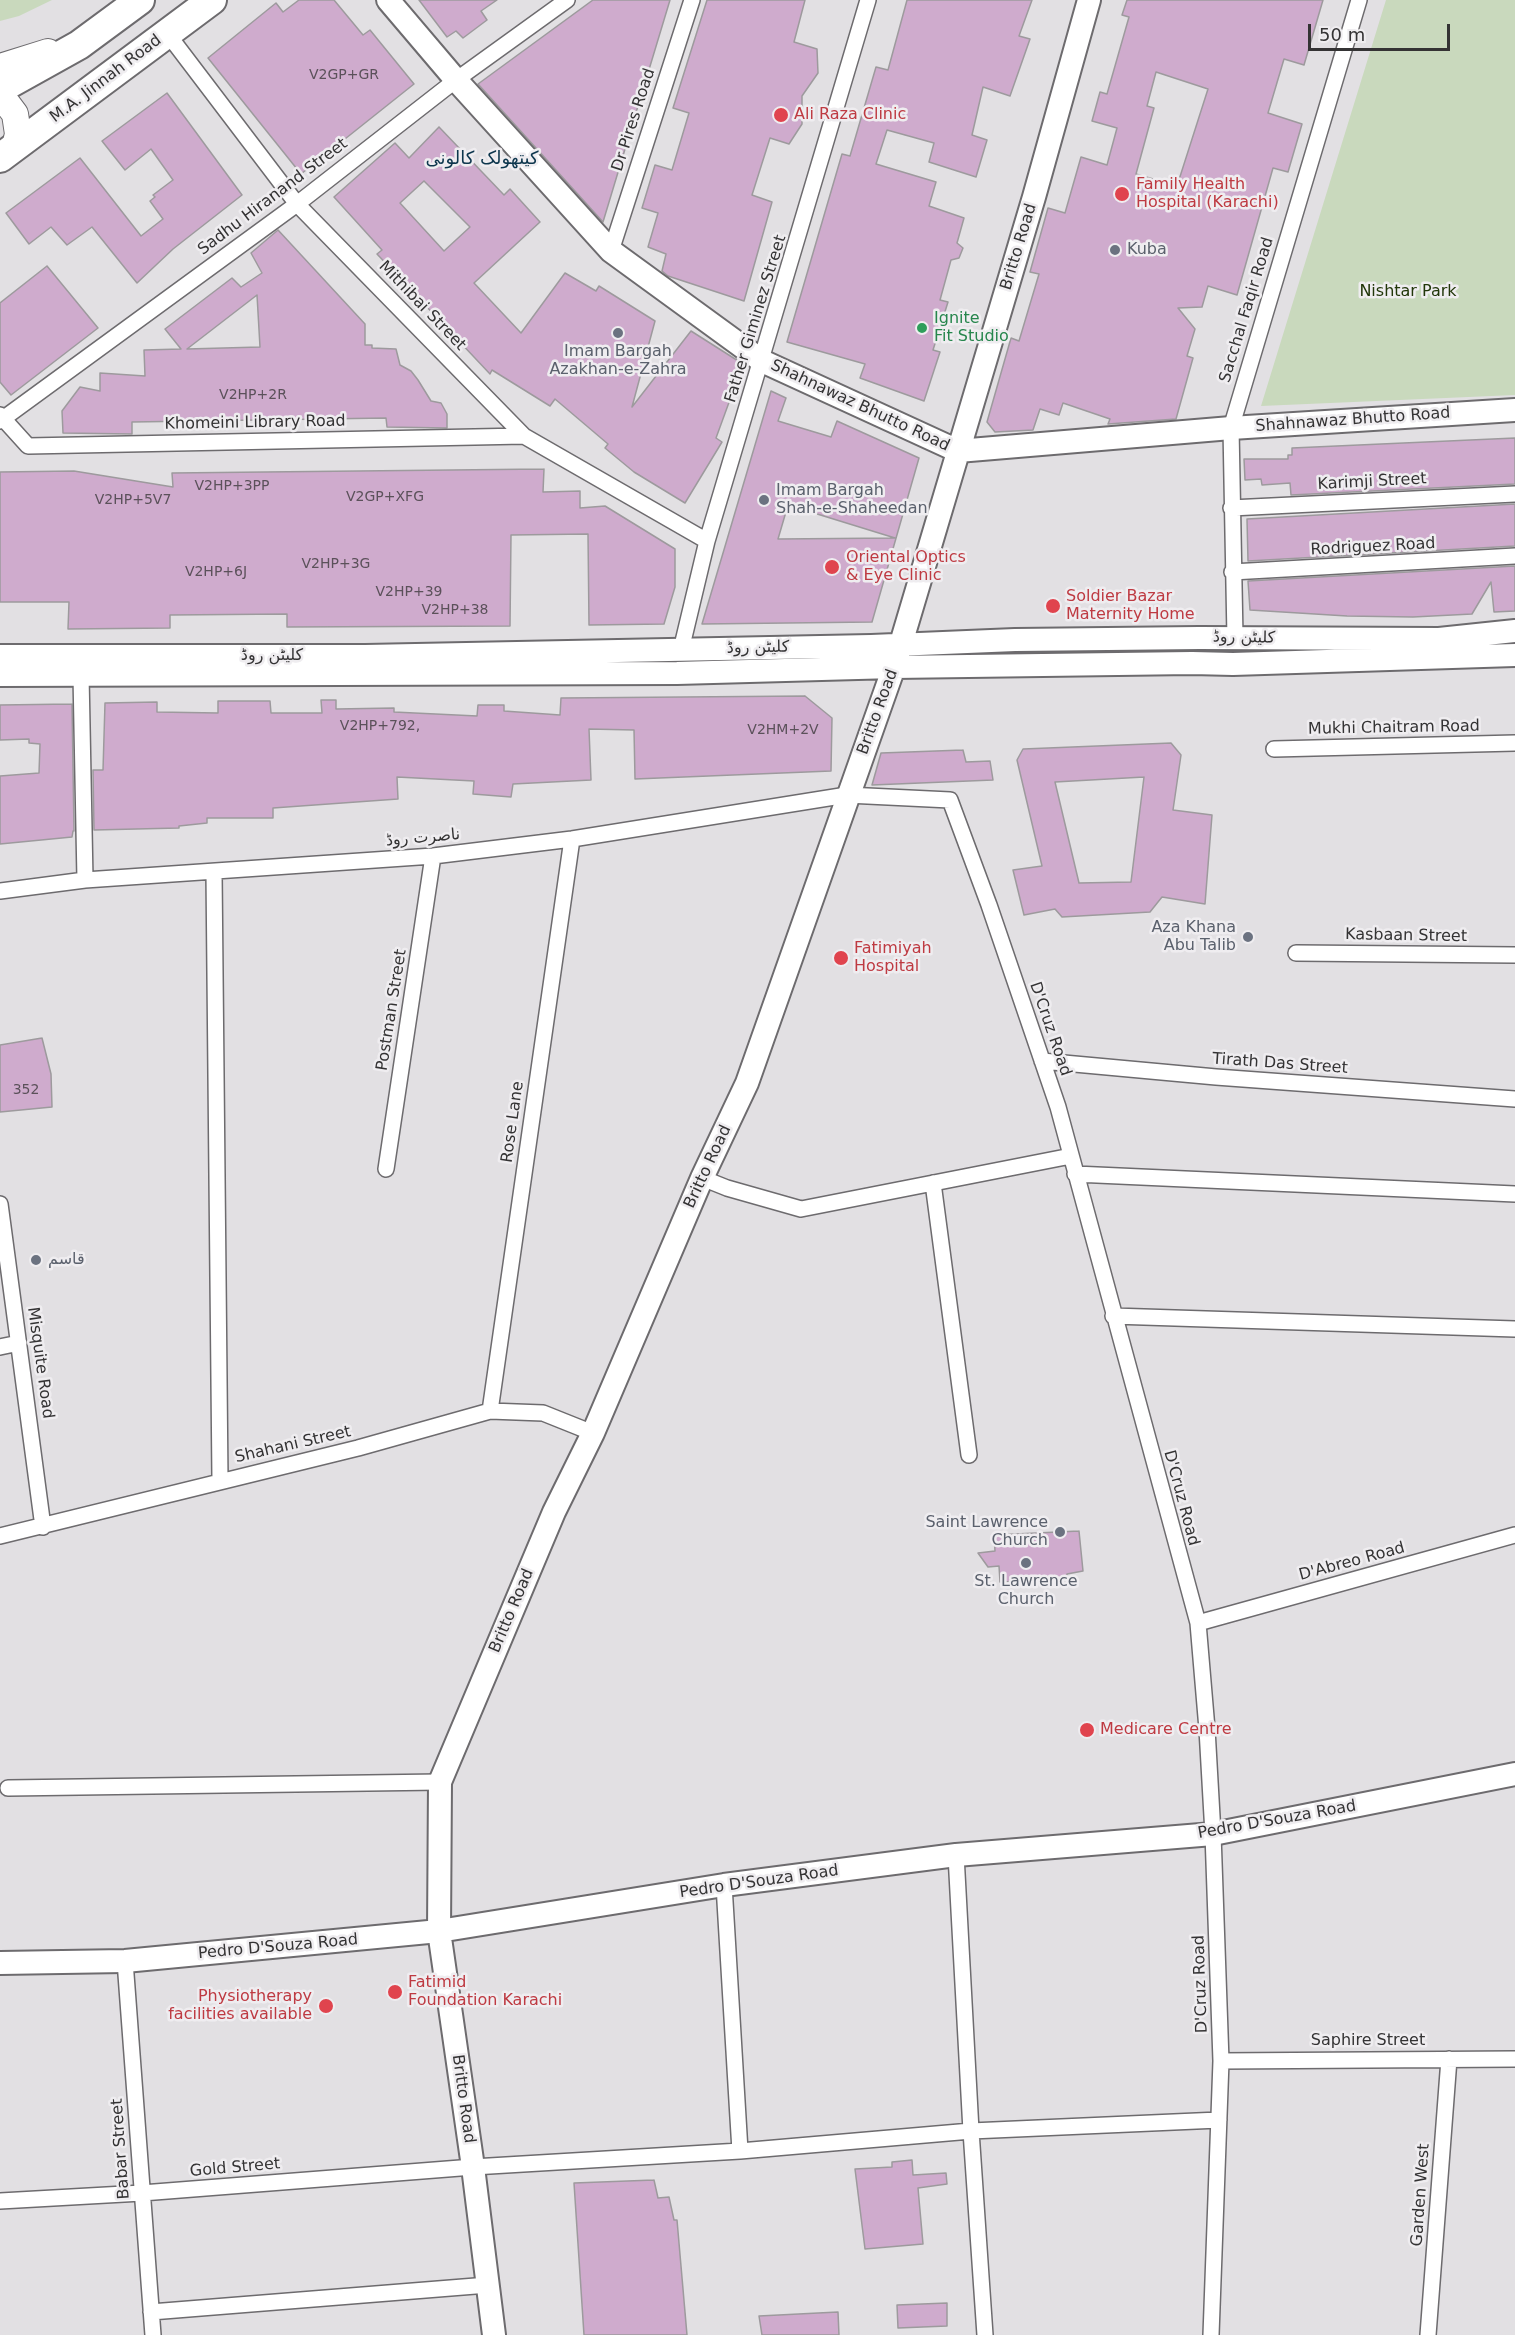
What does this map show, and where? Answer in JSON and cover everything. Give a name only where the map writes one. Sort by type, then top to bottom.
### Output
[{"type":"highway","points":[[5,99],[140,0]]},
{"type":"highway","name":"M.A. Jinnah Road","points":[[7,153],[212,0]]},
{"type":"main road","points":[[0,67],[93,35]]},
{"type":"main road","points":[[5,99],[18,134],[7,153]]},
{"type":"street","name":"Shahnawaz Bhutto Road","points":[[388,0],[456,80],[611,251],[762,361],[958,451],[1231,428],[1515,410]]},
{"type":"street","name":"Sadhu Hiranand Street","points":[[1,418],[297,204],[456,80],[567,0]]},
{"type":"street","name":"Dr Pires Road","points":[[611,251],[692,0]]},
{"type":"street","name":"Father Giminez Street","points":[[681,650],[707,541],[868,0]]},
{"type":"street","name":"Britto Road","points":[[494,2335],[473,2167],[438,1931],[440,1782],[554,1512],[593,1433],[702,1178],[747,1083],[894,667],[1034,197],[1089,0]]},
{"type":"street","name":"Sacchal Faqir Road","points":[[1234,638],[1231,428],[1359,0]]},
{"type":"street","name":"Mithibai Street","points":[[167,33],[297,204],[524,436],[707,541]]},
{"type":"street","name":"Khomeini Library Road","points":[[1,418],[28,446],[524,436]]},
{"type":"street","name":"Karimji Street","points":[[1232,507],[1515,494]]},
{"type":"street","name":"Rodriguez Road","points":[[1232,572],[1515,556]]},
{"type":"street","name":"کلیٹن روڈ","points":[[0,656],[365,656],[871,646],[1015,640],[1440,639],[1515,631]]},
{"type":"street","name":"کلیٹن روڈ","points":[[0,675],[677,673],[894,667],[1233,664],[1515,655]]},
{"type":"street","points":[[81,675],[85,880]]},
{"type":"street","name":"Mukhi Chaitram Road","points":[[1274,748],[1515,743]]},
{"type":"street","name":"ناصرت روڈ","points":[[0,891],[85,880],[433,856],[572,839],[847,795]]},
{"type":"street","name":"D'Cruz Road","points":[[847,795],[950,800],[989,905],[1042,1061],[1071,1156],[1198,1623],[1213,1834],[1221,2061],[1211,2335]]},
{"type":"street","name":"Rose Lane","points":[[490,1411],[572,839]]},
{"type":"street","name":"Postman Street","points":[[386,1169],[433,856]]},
{"type":"street","points":[[214,872],[220,1480]]},
{"type":"street","name":"Kasbaan Street","points":[[1296,953],[1515,955]]},
{"type":"street","name":"Tirath Das Street","points":[[1042,1061],[1216,1077],[1515,1099]]},
{"type":"street","points":[[702,1178],[726,1188],[801,1209],[1071,1156]]},
{"type":"street","points":[[1075,1174],[1515,1194]]},
{"type":"street","points":[[933,1183],[969,1455]]},
{"type":"street","name":"Misquite Road","points":[[0,1204],[43,1527]]},
{"type":"street","points":[[1113,1316],[1515,1329]]},
{"type":"street","points":[[0,1347],[19,1343]]},
{"type":"street","name":"Shahani Street","points":[[0,1536],[43,1527],[220,1480],[358,1448],[490,1411],[543,1413],[593,1433]]},
{"type":"street","name":"D'Abreo Road","points":[[1198,1623],[1515,1535]]},
{"type":"street","name":"Pedro D'Souza Road","points":[[0,1963],[125,1961],[438,1931],[724,1886],[956,1855],[1213,1834],[1515,1774]]},
{"type":"street","points":[[8,1788],[440,1782]]},
{"type":"street","points":[[956,1855],[985,2335]]},
{"type":"street","points":[[724,1886],[740,2151]]},
{"type":"street","name":"Babar Street","points":[[125,1961],[153,2335]]},
{"type":"street","name":"Garden West","points":[[1428,2335],[1449,2059]]},
{"type":"street","name":"Saphire Street","points":[[1221,2061],[1515,2059]]},
{"type":"street","name":"Gold Street","points":[[0,2201],[142,2193],[473,2167],[740,2151],[971,2132],[1219,2120]]},
{"type":"street","points":[[151,2312],[488,2285]]},
{"type":"green space","points":[[0,0],[52,0],[19,16],[0,21]]},
{"type":"green space","name":"Nishtar Park","points":[[1386,0],[1515,0],[1515,395],[1261,406]]},
{"type":"building","points":[[299,0],[334,0],[363,35],[370,30],[414,84],[301,174],[208,58],[276,3],[283,12]]},
{"type":"building","points":[[419,0],[497,0],[481,11],[487,20],[463,38],[456,31],[447,37]]},
{"type":"building","points":[[593,0],[670,0],[603,222],[478,84]]},
{"type":"building","points":[[707,0],[805,0],[794,42],[817,49],[818,73],[802,96],[802,124],[789,144],[770,138],[752,195],[772,202],[744,301],[668,276],[662,271],[666,254],[648,247],[658,213],[642,208],[655,165],[672,170],[689,113],[673,108]]},
{"type":"building","points":[[907,0],[1032,0],[1019,36],[1030,39],[1010,96],[983,87],[972,135],[987,140],[976,177],[929,162],[934,143],[887,130],[876,164],[936,182],[929,206],[964,218],[957,243],[963,248],[959,258],[951,260],[940,300],[948,302],[933,350],[940,352],[924,401],[860,378],[865,364],[787,342],[842,154],[850,156],[876,67],[888,70]]},
{"type":"building","points":[[1127,0],[1323,0],[1304,65],[1284,59],[1268,113],[1302,124],[1288,172],[1273,168],[1237,295],[1208,286],[1202,307],[1178,308],[1195,329],[1187,356],[1193,358],[1176,419],[1108,424],[1110,419],[1063,403],[1059,415],[1040,409],[1033,430],[995,432],[987,422],[1011,338],[1019,341],[1039,274],[1030,272],[1048,208],[1065,213],[1081,157],[1107,165],[1117,128],[1092,121],[1100,92],[1107,94],[1129,17],[1122,15]],"holes":[[[1156,72],[1208,89],[1177,186],[1136,174],[1154,108],[1147,106]]]},
{"type":"building","points":[[167,93],[242,195],[173,249],[137,283],[92,227],[67,245],[51,227],[29,244],[6,213],[80,158],[141,236],[163,219],[150,201],[155,197],[153,195],[173,180],[151,149],[125,170],[102,141]]},
{"type":"building","points":[[439,127],[504,195],[510,189],[540,222],[474,283],[521,333],[565,273],[596,291],[599,286],[655,321],[632,407],[691,331],[743,364],[716,438],[722,442],[685,503],[634,472],[605,448],[608,444],[555,399],[550,406],[492,370],[490,374],[377,254],[382,250],[334,197],[395,143],[409,158]],"holes":[[[424,181],[470,227],[444,251],[400,203]]]},
{"type":"building","points":[[278,230],[365,324],[365,345],[372,345],[372,348],[396,349],[400,365],[411,371],[431,401],[441,403],[447,414],[447,428],[387,427],[386,418],[132,422],[132,434],[63,433],[62,411],[80,387],[100,391],[100,373],[145,376],[144,350],[181,349],[165,329],[232,278],[241,287],[262,273],[251,253]],"holes":[[[257,295],[260,347],[187,349]]]},
{"type":"building","points":[[47,266],[98,328],[11,395],[0,382],[0,303]]},
{"type":"building","points":[[771,391],[786,398],[778,421],[831,437],[837,421],[919,458],[872,622],[702,624]],"holes":[[[788,505],[895,538],[778,539]]]},
{"type":"building","points":[[1515,438],[1515,484],[1291,495],[1290,483],[1262,485],[1261,479],[1245,480],[1244,459],[1288,459],[1288,455],[1292,455],[1292,448]]},
{"type":"building","points":[[544,469],[543,492],[580,491],[580,508],[605,506],[675,549],[675,587],[664,624],[589,625],[588,534],[511,535],[510,626],[287,627],[287,614],[170,615],[170,628],[68,629],[69,602],[0,602],[0,472],[74,471],[173,487],[172,473]]},
{"type":"building","points":[[1515,504],[1515,546],[1248,561],[1247,519]]},
{"type":"building","points":[[1515,566],[1515,611],[1494,612],[1491,582],[1472,614],[1413,617],[1347,616],[1250,610],[1248,581]]},
{"type":"building","points":[[805,696],[832,718],[831,771],[635,779],[634,730],[589,729],[591,780],[513,784],[511,797],[473,794],[474,781],[397,777],[398,799],[273,808],[273,818],[207,818],[207,823],[179,826],[179,828],[94,830],[93,770],[103,770],[105,703],[157,702],[157,712],[218,713],[218,701],[270,701],[271,713],[322,713],[321,700],[336,700],[336,709],[394,708],[394,712],[477,716],[478,705],[504,705],[504,711],[560,715],[561,698]]},
{"type":"building","points":[[72,704],[74,831],[72,837],[0,844],[0,776],[39,773],[40,744],[29,743],[29,739],[0,740],[0,705]]},
{"type":"building","points":[[1171,743],[1181,755],[1173,810],[1212,815],[1205,904],[1162,897],[1150,912],[1062,917],[1055,909],[1024,915],[1013,870],[1042,866],[1017,760],[1023,749]],"holes":[[[1144,777],[1131,882],[1079,883],[1055,782]]]},
{"type":"building","points":[[963,750],[966,762],[990,761],[993,780],[872,785],[881,753]]},
{"type":"building","points":[[42,1038],[51,1074],[52,1107],[0,1112],[0,1045]]},
{"type":"building","points":[[1079,1531],[1083,1571],[1067,1574],[1067,1579],[1000,1582],[999,1566],[988,1567],[978,1553],[995,1551],[994,1535]]},
{"type":"building","points":[[912,2160],[913,2175],[946,2173],[947,2184],[918,2188],[923,2244],[865,2249],[855,2169],[892,2167],[892,2162]]},
{"type":"building","points":[[654,2180],[658,2198],[669,2197],[674,2220],[677,2220],[687,2335],[584,2335],[574,2183]]},
{"type":"building","points":[[947,2303],[947,2326],[898,2328],[897,2305]]},
{"type":"building","points":[[838,2312],[839,2335],[762,2335],[759,2316]]},
{"type":"place","name":"Ali Raza Clinic","points":[[781,115]]},
{"type":"place","name":"Family Health Hospital (Karachi)","points":[[1122,194]]},
{"type":"place","name":"Kuba","points":[[1115,250]]},
{"type":"place","name":"Ignite Fit Studio","points":[[922,328]]},
{"type":"place","name":"Imam Bargah Azakhan-e-Zahra","points":[[618,333]]},
{"type":"place","name":"Imam Bargah Shah-e-Shaheedan","points":[[764,500]]},
{"type":"place","name":"Oriental Optics & Eye Clinic","points":[[832,567]]},
{"type":"place","name":"Soldier Bazar Maternity Home","points":[[1053,606]]},
{"type":"place","name":"Aza Khana Abu Talib","points":[[1248,937]]},
{"type":"place","name":"Fatimiyah Hospital","points":[[841,958]]},
{"type":"place","name":"قاسم","points":[[36,1260]]},
{"type":"place","name":"Saint Lawrence Church","points":[[1060,1532]]},
{"type":"place","name":"St. Lawrence Church","points":[[1026,1563]]},
{"type":"place","name":"Medicare Centre","points":[[1087,1730]]},
{"type":"place","name":"Fatimid Foundation Karachi","points":[[395,1992]]},
{"type":"place","name":"Physiotherapy facilities available","points":[[326,2006]]},
{"type":"district","name":"کیتھولک کالونی","points":[[482,159]]}]
